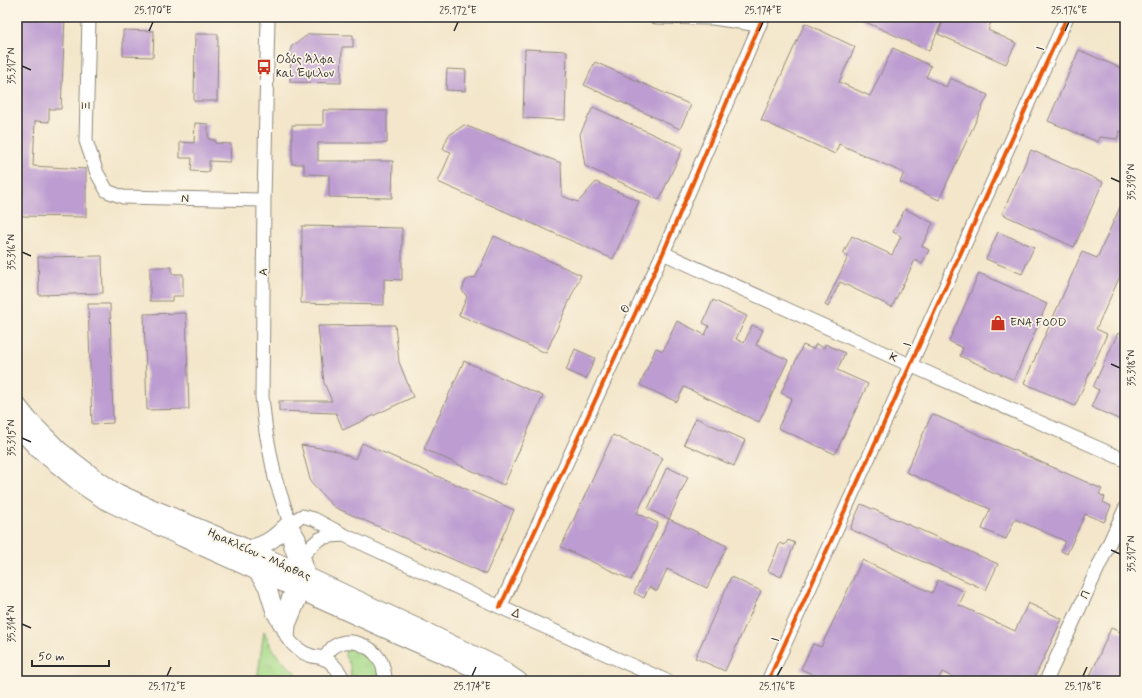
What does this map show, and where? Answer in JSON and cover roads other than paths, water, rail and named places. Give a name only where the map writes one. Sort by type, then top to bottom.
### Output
[{"type":"main road","name":"Ηρακλείου - Μάρθας","points":[[17,405],[29,420],[59,450],[94,477],[114,490],[138,502],[249,549],[300,582],[492,676],[511,681]]},
{"type":"main road","name":"Ηρακλείου - Μάρθας","points":[[17,427],[38,449],[82,485],[104,500],[257,572],[300,582],[497,666],[519,681]]},
{"type":"main road","points":[[249,549],[263,546],[277,536],[290,523]]},
{"type":"main road","points":[[257,572],[267,586],[275,612],[285,632]]},
{"type":"street","name":"Ξ","points":[[89,17],[86,141],[97,173],[107,191]]},
{"type":"street","name":"Α","points":[[268,17],[262,397],[275,478],[290,523],[299,538],[303,555],[300,582]]},
{"type":"street","points":[[656,17],[761,21]]},
{"type":"street","name":"Ι","points":[[768,681],[1067,17]]},
{"type":"street","name":"Θ","points":[[500,607],[663,253],[761,21]]},
{"type":"street","name":"Ν","points":[[107,191],[123,197],[264,200]]},
{"type":"street","name":"Κ","points":[[663,253],[910,365],[1125,460]]},
{"type":"street","name":"Π","points":[[1046,681],[1125,509]]},
{"type":"street","name":"Δ","points":[[290,523],[302,516],[314,519],[344,535],[500,607],[667,681]]},
{"type":"street","name":"Α","points":[[290,523],[290,543],[300,582]]},
{"type":"street","points":[[303,555],[316,540],[324,536],[344,535]]},
{"type":"street","points":[[300,582],[285,607],[285,632],[299,650],[312,656],[324,658],[337,670],[343,677],[344,681]]},
{"type":"street","points":[[324,658],[331,649],[341,642],[355,642],[370,648],[381,661],[386,681]]},
{"type":"place","name":"Οδός Άλφα και Έψιλον","points":[[264,67]]},
{"type":"place","name":"ENA FOOD","points":[[998,323]]}]
